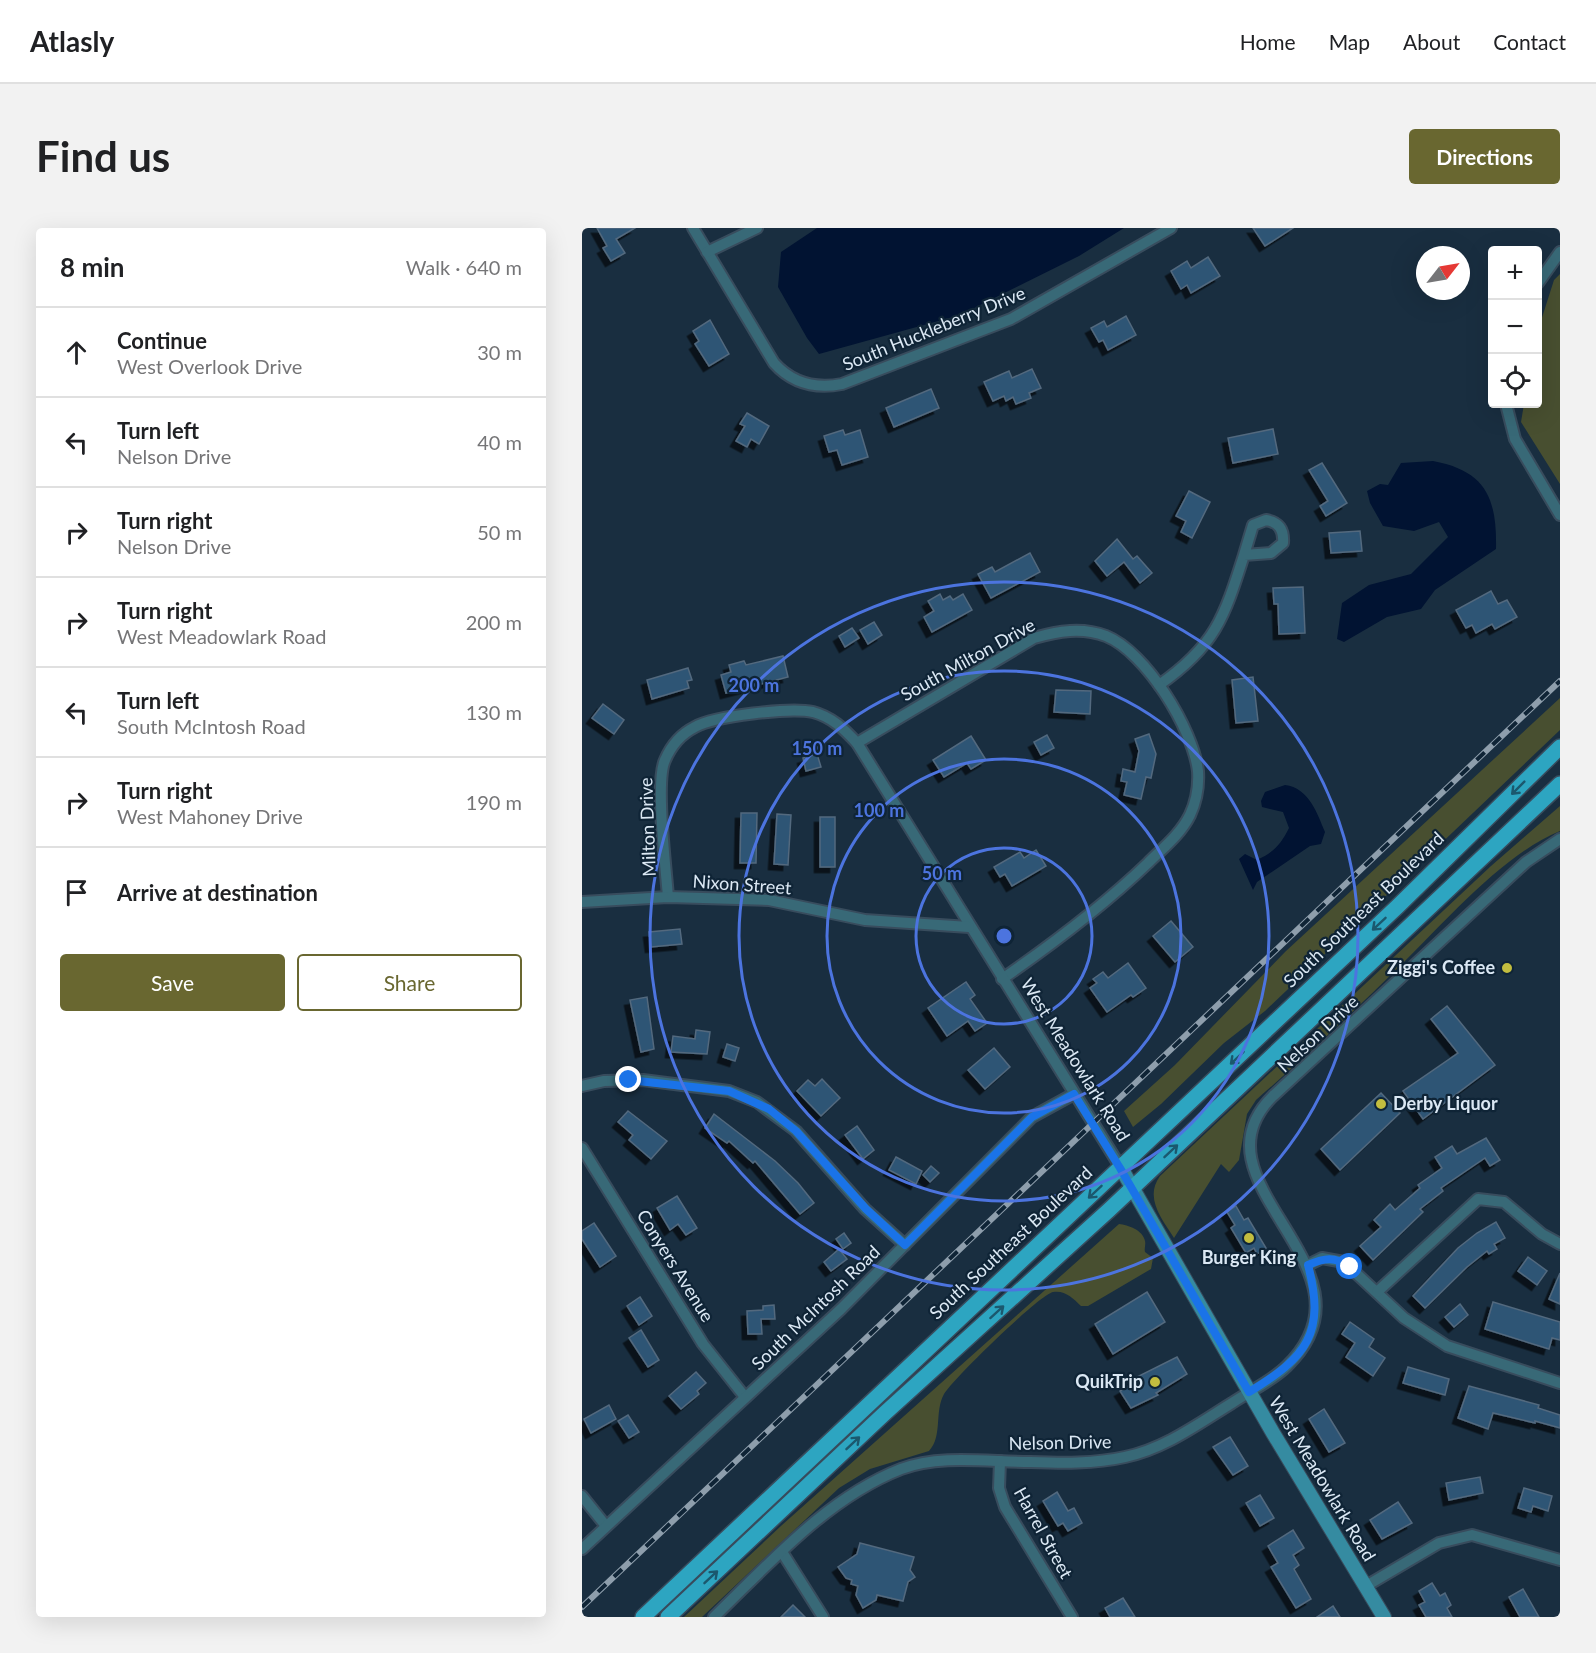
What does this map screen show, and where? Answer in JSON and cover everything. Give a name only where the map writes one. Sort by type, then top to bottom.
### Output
[{"type":"main road","name":"South Southeast Boulevard","points":[[643,1617],[1398,906],[1560,747]]},
{"type":"main road","points":[[668,1617],[885,1413],[1132,1188],[1560,784]]},
{"type":"main road","name":"West Meadowlark Road","points":[[1120,1168],[1249,1392],[1384,1617]]},
{"type":"street","points":[[693,228],[707,252],[756,228]]},
{"type":"street","name":"South Huckleberry Drive","points":[[707,252],[769,356],[779,368],[797,380],[816,386],[842,384],[1011,320],[1171,228]]},
{"type":"street","points":[[1542,277],[1560,252]]},
{"type":"street","points":[[1507,408],[1515,439],[1560,515]]},
{"type":"street","points":[[1159,685],[1178,672],[1210,639],[1222,621],[1244,555]]},
{"type":"street","name":"South Milton Drive","points":[[857,743],[1034,638],[1051,633],[1089,632],[1107,636],[1132,654],[1159,685],[1194,753],[1198,781],[1190,814],[1176,836],[1112,897],[1074,928],[1002,979]]},
{"type":"street","name":"Milton Drive","points":[[668,897],[660,772],[669,751],[685,733],[703,723],[790,710],[812,712],[830,718],[857,743]]},
{"type":"street","name":"West Meadowlark Road","points":[[857,743],[1120,1168]]},
{"type":"street","name":"Nelson Drive","points":[[714,1617],[782,1551],[857,1489],[903,1468],[946,1461],[1080,1463],[1126,1457],[1162,1445],[1288,1366],[1313,1330],[1316,1298],[1308,1265],[1251,1166],[1249,1137],[1256,1116],[1274,1096],[1526,862],[1560,839]]},
{"type":"street","name":"Nixon Street","points":[[582,902],[668,897],[769,900],[866,920],[969,927]]},
{"type":"street","points":[[582,1086],[604,1081],[644,1080],[729,1091],[757,1102],[796,1131],[866,1209],[905,1245]]},
{"type":"street","name":"South McIntosh Road","points":[[582,1549],[905,1245],[1032,1117],[1074,1094]]},
{"type":"street","name":"Conyers Avenue","points":[[582,1148],[703,1344],[746,1397]]},
{"type":"street","points":[[1377,1292],[1478,1199],[1504,1202],[1542,1234],[1560,1244]]},
{"type":"street","points":[[1308,1265],[1323,1258],[1336,1259],[1350,1267],[1404,1318],[1447,1346],[1560,1383]]},
{"type":"street","name":"Harrel Street","points":[[1000,1461],[999,1488],[1005,1507],[1072,1617]]},
{"type":"street","points":[[582,1496],[606,1526]]},
{"type":"street","points":[[1366,1586],[1421,1553],[1455,1538],[1472,1536],[1491,1539],[1560,1560]]},
{"type":"street","points":[[782,1551],[823,1617]]},
{"type":"green space","points":[[1560,274],[1560,484],[1521,422],[1523,408],[1542,408],[1542,318],[1554,280]]},
{"type":"green space","points":[[1560,698],[1560,730],[1265,1011],[1224,1043],[1161,1104],[1133,1127],[1124,1111],[1175,1065],[1286,951]]},
{"type":"green space","points":[[1560,806],[1560,831],[1517,856],[1496,872],[1347,1017],[1256,1100],[1247,1114],[1239,1160],[1229,1172],[1221,1164],[1174,1238],[1160,1216],[1154,1200],[1156,1184],[1160,1176],[1491,866]]},
{"type":"green space","points":[[1119,1224],[1131,1227],[1144,1237],[1145,1252],[1153,1258],[1151,1269],[1088,1306],[1081,1306],[1065,1293],[1053,1292],[1031,1307],[963,1372],[944,1394],[939,1408],[936,1438],[929,1451],[870,1469],[839,1488],[702,1617],[684,1617],[782,1525]]},
{"type":"water","points":[[817,228],[1124,228],[1079,256],[960,315],[819,354],[807,338],[778,287],[781,252]]},
{"type":"water","points":[[1433,461],[1465,472],[1485,490],[1494,515],[1496,549],[1435,590],[1421,609],[1387,617],[1344,642],[1337,639],[1342,603],[1369,585],[1411,574],[1448,537],[1439,522],[1414,531],[1383,526],[1370,503],[1367,491],[1380,484],[1388,485],[1401,463]]},
{"type":"water","points":[[1285,785],[1293,787],[1306,796],[1325,832],[1321,844],[1310,846],[1257,882],[1253,890],[1239,859],[1245,854],[1257,860],[1272,851],[1283,839],[1289,828],[1283,812],[1262,807],[1261,801],[1265,792]]},
{"type":"building","points":[[597,228],[635,228],[616,239],[625,253],[611,261],[603,248],[607,246]]},
{"type":"building","points":[[1253,228],[1293,228],[1265,246]]},
{"type":"building","points":[[1208,257],[1220,276],[1191,293],[1187,285],[1181,289],[1171,271],[1187,261],[1191,268]]},
{"type":"building","points":[[1126,316],[1136,335],[1108,350],[1103,340],[1099,342],[1091,328],[1104,321],[1107,327]]},
{"type":"building","points":[[710,320],[729,354],[709,366],[695,344],[699,341],[693,331]]},
{"type":"building","points":[[1032,369],[1041,388],[1029,393],[1031,398],[1016,404],[1013,397],[1006,401],[1004,396],[993,401],[984,382],[1009,371],[1012,378]]},
{"type":"building","points":[[931,389],[939,408],[894,427],[886,408]]},
{"type":"building","points":[[747,413],[769,426],[759,444],[751,439],[747,447],[736,441],[745,426],[740,424]]},
{"type":"building","points":[[1273,429],[1278,454],[1233,463],[1228,438]]},
{"type":"building","points":[[843,430],[845,435],[860,430],[868,457],[842,465],[837,450],[829,452],[824,436]]},
{"type":"building","points":[[1322,463],[1347,503],[1326,516],[1320,506],[1328,501],[1309,470]]},
{"type":"building","points":[[1189,491],[1210,502],[1192,538],[1181,532],[1186,521],[1176,516]]},
{"type":"building","points":[[1360,531],[1362,551],[1331,553],[1329,533]]},
{"type":"building","points":[[1117,539],[1133,559],[1137,556],[1152,573],[1140,583],[1124,562],[1107,576],[1095,561]]},
{"type":"building","points":[[1030,553],[1040,572],[991,598],[978,574],[992,567],[995,572]]},
{"type":"building","points":[[1303,587],[1305,633],[1279,634],[1278,604],[1274,604],[1273,588]]},
{"type":"building","points":[[1491,591],[1498,604],[1507,600],[1517,617],[1495,629],[1492,624],[1476,633],[1472,625],[1466,628],[1456,610]]},
{"type":"building","points":[[940,594],[943,600],[950,596],[953,600],[963,594],[972,610],[932,632],[924,617],[934,611],[928,601]]},
{"type":"building","points":[[874,622],[882,635],[868,644],[860,630]]},
{"type":"building","points":[[852,628],[859,638],[845,647],[839,636]]},
{"type":"building","points":[[783,656],[788,677],[726,693],[721,675],[731,672],[729,665],[744,661],[746,665]]},
{"type":"building","points":[[688,668],[692,680],[687,681],[689,688],[652,699],[647,680]]},
{"type":"building","points":[[1253,677],[1258,721],[1236,723],[1232,680]]},
{"type":"building","points":[[1056,690],[1091,691],[1090,714],[1054,712]]},
{"type":"building","points":[[603,704],[624,720],[614,734],[592,718]]},
{"type":"building","points":[[1149,734],[1156,754],[1151,778],[1146,777],[1141,799],[1124,795],[1127,782],[1121,781],[1123,769],[1135,772],[1139,751],[1135,739]]},
{"type":"building","points":[[1047,735],[1054,748],[1041,755],[1034,742]]},
{"type":"building","points":[[971,736],[986,760],[971,769],[967,763],[944,777],[933,760]]},
{"type":"building","points":[[817,754],[821,767],[806,771],[803,758]]},
{"type":"building","points":[[741,813],[757,813],[756,863],[740,863]]},
{"type":"building","points":[[777,814],[791,815],[788,865],[774,864]]},
{"type":"building","points":[[820,817],[835,817],[835,867],[820,867]]},
{"type":"building","points":[[1036,850],[1046,866],[1012,886],[1005,874],[1000,877],[994,867],[1020,852],[1024,858]]},
{"type":"building","points":[[1171,921],[1193,947],[1175,962],[1153,936]]},
{"type":"building","points":[[680,929],[682,944],[651,947],[649,932]]},
{"type":"building","points":[[1128,963],[1146,988],[1133,997],[1131,995],[1107,1012],[1090,988],[1097,983],[1093,979],[1103,972],[1108,978]]},
{"type":"building","points":[[966,982],[975,995],[970,999],[987,1023],[975,1031],[968,1021],[947,1036],[928,1008]]},
{"type":"building","points":[[647,997],[654,1049],[641,1052],[630,1000]]},
{"type":"building","points":[[1447,1006],[1495,1065],[1423,1119],[1403,1091],[1458,1053],[1431,1019]]},
{"type":"building","points":[[696,1030],[710,1032],[707,1054],[671,1052],[673,1036],[695,1039]]},
{"type":"building","points":[[727,1044],[739,1048],[735,1061],[723,1057]]},
{"type":"building","points":[[994,1048],[1010,1067],[985,1089],[968,1070]]},
{"type":"building","points":[[822,1079],[840,1098],[821,1116],[797,1091],[808,1080],[815,1086]]},
{"type":"building","points":[[1381,1093],[1400,1113],[1340,1170],[1321,1149]]},
{"type":"building","points":[[628,1111],[667,1141],[651,1159],[629,1140],[633,1135],[618,1122]]},
{"type":"building","points":[[714,1114],[775,1161],[798,1183],[814,1203],[800,1214],[755,1161],[753,1163],[729,1141],[727,1143],[705,1128]]},
{"type":"building","points":[[857,1126],[874,1150],[863,1159],[845,1135]]},
{"type":"building","points":[[1486,1138],[1500,1160],[1490,1166],[1485,1158],[1441,1188],[1443,1191],[1420,1209],[1423,1212],[1373,1260],[1360,1246],[1381,1227],[1374,1220],[1390,1204],[1395,1210],[1420,1188],[1418,1185],[1442,1168],[1435,1157],[1452,1146],[1457,1154]]},
{"type":"building","points":[[896,1157],[922,1171],[916,1184],[889,1170]]},
{"type":"building","points":[[931,1166],[939,1173],[930,1182],[923,1175]]},
{"type":"building","points":[[677,1196],[697,1228],[686,1235],[678,1224],[670,1230],[657,1208]]},
{"type":"building","name":"Burger King","points":[[1236,1206],[1244,1220],[1248,1218],[1266,1248],[1257,1254],[1254,1248],[1246,1253],[1231,1228],[1235,1225],[1227,1212]]},
{"type":"building","points":[[1496,1222],[1505,1238],[1494,1244],[1497,1249],[1489,1254],[1487,1251],[1467,1267],[1425,1308],[1413,1296],[1458,1248]]},
{"type":"building","points":[[594,1223],[616,1256],[600,1267],[582,1239],[582,1231]]},
{"type":"building","points":[[844,1233],[851,1243],[843,1249],[836,1239]]},
{"type":"building","points":[[839,1249],[847,1259],[831,1271],[824,1262]]},
{"type":"building","points":[[1528,1257],[1547,1271],[1537,1285],[1518,1271]]},
{"type":"building","points":[[1560,1273],[1560,1304],[1549,1299]]},
{"type":"building","points":[[1147,1292],[1165,1322],[1113,1354],[1095,1324]]},
{"type":"building","points":[[640,1297],[652,1316],[639,1325],[627,1306]]},
{"type":"building","points":[[1493,1302],[1560,1322],[1560,1340],[1552,1338],[1549,1349],[1485,1329]]},
{"type":"building","points":[[1460,1304],[1468,1315],[1454,1327],[1445,1317]]},
{"type":"building","points":[[774,1305],[775,1319],[761,1319],[762,1334],[748,1334],[747,1311],[763,1310],[763,1306]]},
{"type":"building","points":[[1350,1322],[1374,1339],[1369,1347],[1385,1358],[1373,1376],[1346,1357],[1355,1343],[1342,1334]]},
{"type":"building","points":[[641,1330],[659,1360],[648,1367],[629,1338]]},
{"type":"building","points":[[1177,1357],[1187,1374],[1156,1393],[1158,1395],[1131,1408],[1120,1391],[1132,1384],[1133,1379]]},
{"type":"building","points":[[1408,1367],[1449,1379],[1445,1395],[1403,1383]]},
{"type":"building","points":[[696,1372],[706,1383],[697,1391],[699,1394],[681,1409],[669,1396]]},
{"type":"building","points":[[1469,1386],[1539,1405],[1538,1408],[1560,1415],[1560,1428],[1493,1413],[1488,1429],[1458,1418]]},
{"type":"building","points":[[609,1405],[616,1419],[591,1433],[584,1419]]},
{"type":"building","points":[[1324,1409],[1345,1443],[1329,1452],[1309,1419]]},
{"type":"building","points":[[628,1415],[639,1432],[629,1438],[618,1421]]},
{"type":"building","points":[[1230,1437],[1248,1466],[1233,1475],[1213,1447]]},
{"type":"building","points":[[1480,1477],[1483,1493],[1449,1500],[1446,1483]]},
{"type":"building","points":[[1524,1488],[1552,1496],[1548,1511],[1533,1506],[1531,1512],[1518,1508]]},
{"type":"building","points":[[1057,1492],[1068,1511],[1074,1508],[1082,1523],[1068,1531],[1063,1523],[1058,1526],[1043,1501]]},
{"type":"building","points":[[1260,1495],[1274,1518],[1260,1526],[1246,1503]]},
{"type":"building","points":[[1398,1502],[1412,1523],[1382,1539],[1370,1520]]},
{"type":"building","points":[[1293,1530],[1304,1548],[1293,1555],[1299,1565],[1294,1569],[1311,1599],[1296,1608],[1271,1567],[1278,1563],[1268,1546]]},
{"type":"building","points":[[860,1543],[914,1557],[910,1570],[915,1577],[908,1582],[903,1601],[877,1595],[876,1600],[863,1608],[856,1595],[858,1586],[851,1584],[852,1580],[846,1578],[838,1567],[857,1554]]},
{"type":"building","points":[[1432,1583],[1440,1596],[1445,1593],[1451,1605],[1447,1608],[1452,1617],[1426,1617],[1419,1605],[1425,1602],[1419,1591]]},
{"type":"building","points":[[1523,1589],[1539,1617],[1520,1617],[1509,1597]]},
{"type":"building","points":[[1123,1598],[1135,1617],[1110,1617],[1105,1608]]},
{"type":"building","points":[[793,1605],[805,1617],[781,1617]]},
{"type":"building","points":[[1333,1606],[1340,1617],[1317,1617]]},
{"type":"railway","points":[[582,1607],[1560,681]]},
{"type":"place","name":"Ziggi's Coffee","points":[[1507,968]]},
{"type":"place","name":"Derby Liquor","points":[[1381,1104]]},
{"type":"place","name":"Burger King","points":[[1249,1238]]},
{"type":"place","name":"QuikTrip","points":[[1155,1382]]},
{"type":"route","points":[[629,1080],[729,1091],[769,1109],[796,1131],[844,1186],[905,1245],[1032,1117],[1074,1094],[1120,1168],[1249,1392],[1288,1366],[1304,1347],[1313,1330],[1316,1321],[1316,1298],[1308,1265],[1323,1258],[1330,1258],[1344,1262],[1350,1267]]}]
